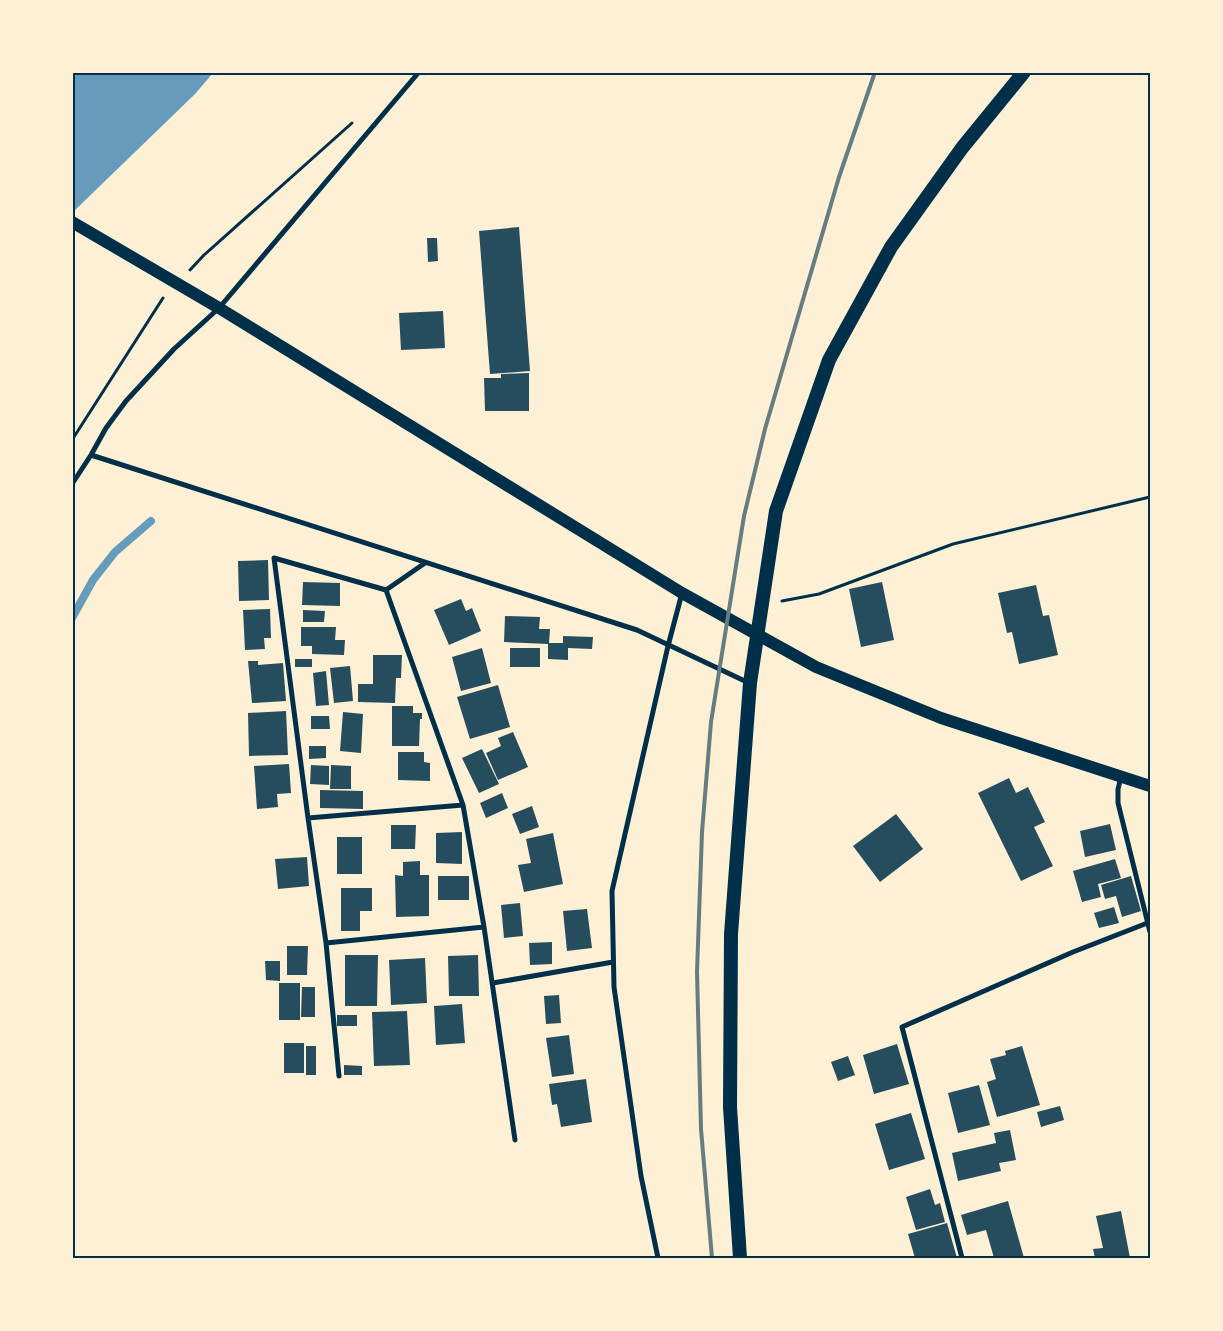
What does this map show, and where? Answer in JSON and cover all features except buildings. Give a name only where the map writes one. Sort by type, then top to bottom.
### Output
[{"type":"highway","points":[[740,1258],[730,1107],[731,934],[750,684],[756,633],[776,511],[829,360],[891,247],[962,148],[1024,72]]},
{"type":"main road","points":[[72,222],[219,308],[682,593],[816,667],[940,718],[1150,786]]},
{"type":"street","points":[[72,484],[106,428],[126,401],[174,349],[219,308],[419,72]]},
{"type":"street","points":[[91,455],[637,630],[750,684]]},
{"type":"street","points":[[339,1076],[326,943],[274,558],[386,590]]},
{"type":"street","points":[[386,590],[425,563]]},
{"type":"street","points":[[386,590],[463,804],[493,983],[514,1140]]},
{"type":"street","points":[[658,1258],[641,1176],[614,987],[612,891],[668,646],[682,593]]},
{"type":"street","points":[[1122,777],[1118,789],[1118,803],[1150,932]]},
{"type":"street","points":[[308,818],[463,804]]},
{"type":"street","points":[[962,1258],[902,1027],[1073,952],[1149,923]]},
{"type":"street","points":[[326,943],[484,927]]},
{"type":"street","points":[[493,983],[614,962]]},
{"type":"path","points":[[185,275],[204,255],[359,117]]},
{"type":"path","points":[[72,440],[166,295]]},
{"type":"path","points":[[761,605],[819,594],[953,544],[1150,497]]},
{"type":"water","points":[[73,72],[213,73],[195,94],[73,212]]},
{"type":"waterway","points":[[72,618],[93,580],[115,552],[151,521]]},
{"type":"railway","points":[[712,1258],[701,1129],[697,972],[702,832],[711,722],[744,516],[765,429],[839,177],[875,72]]}]
